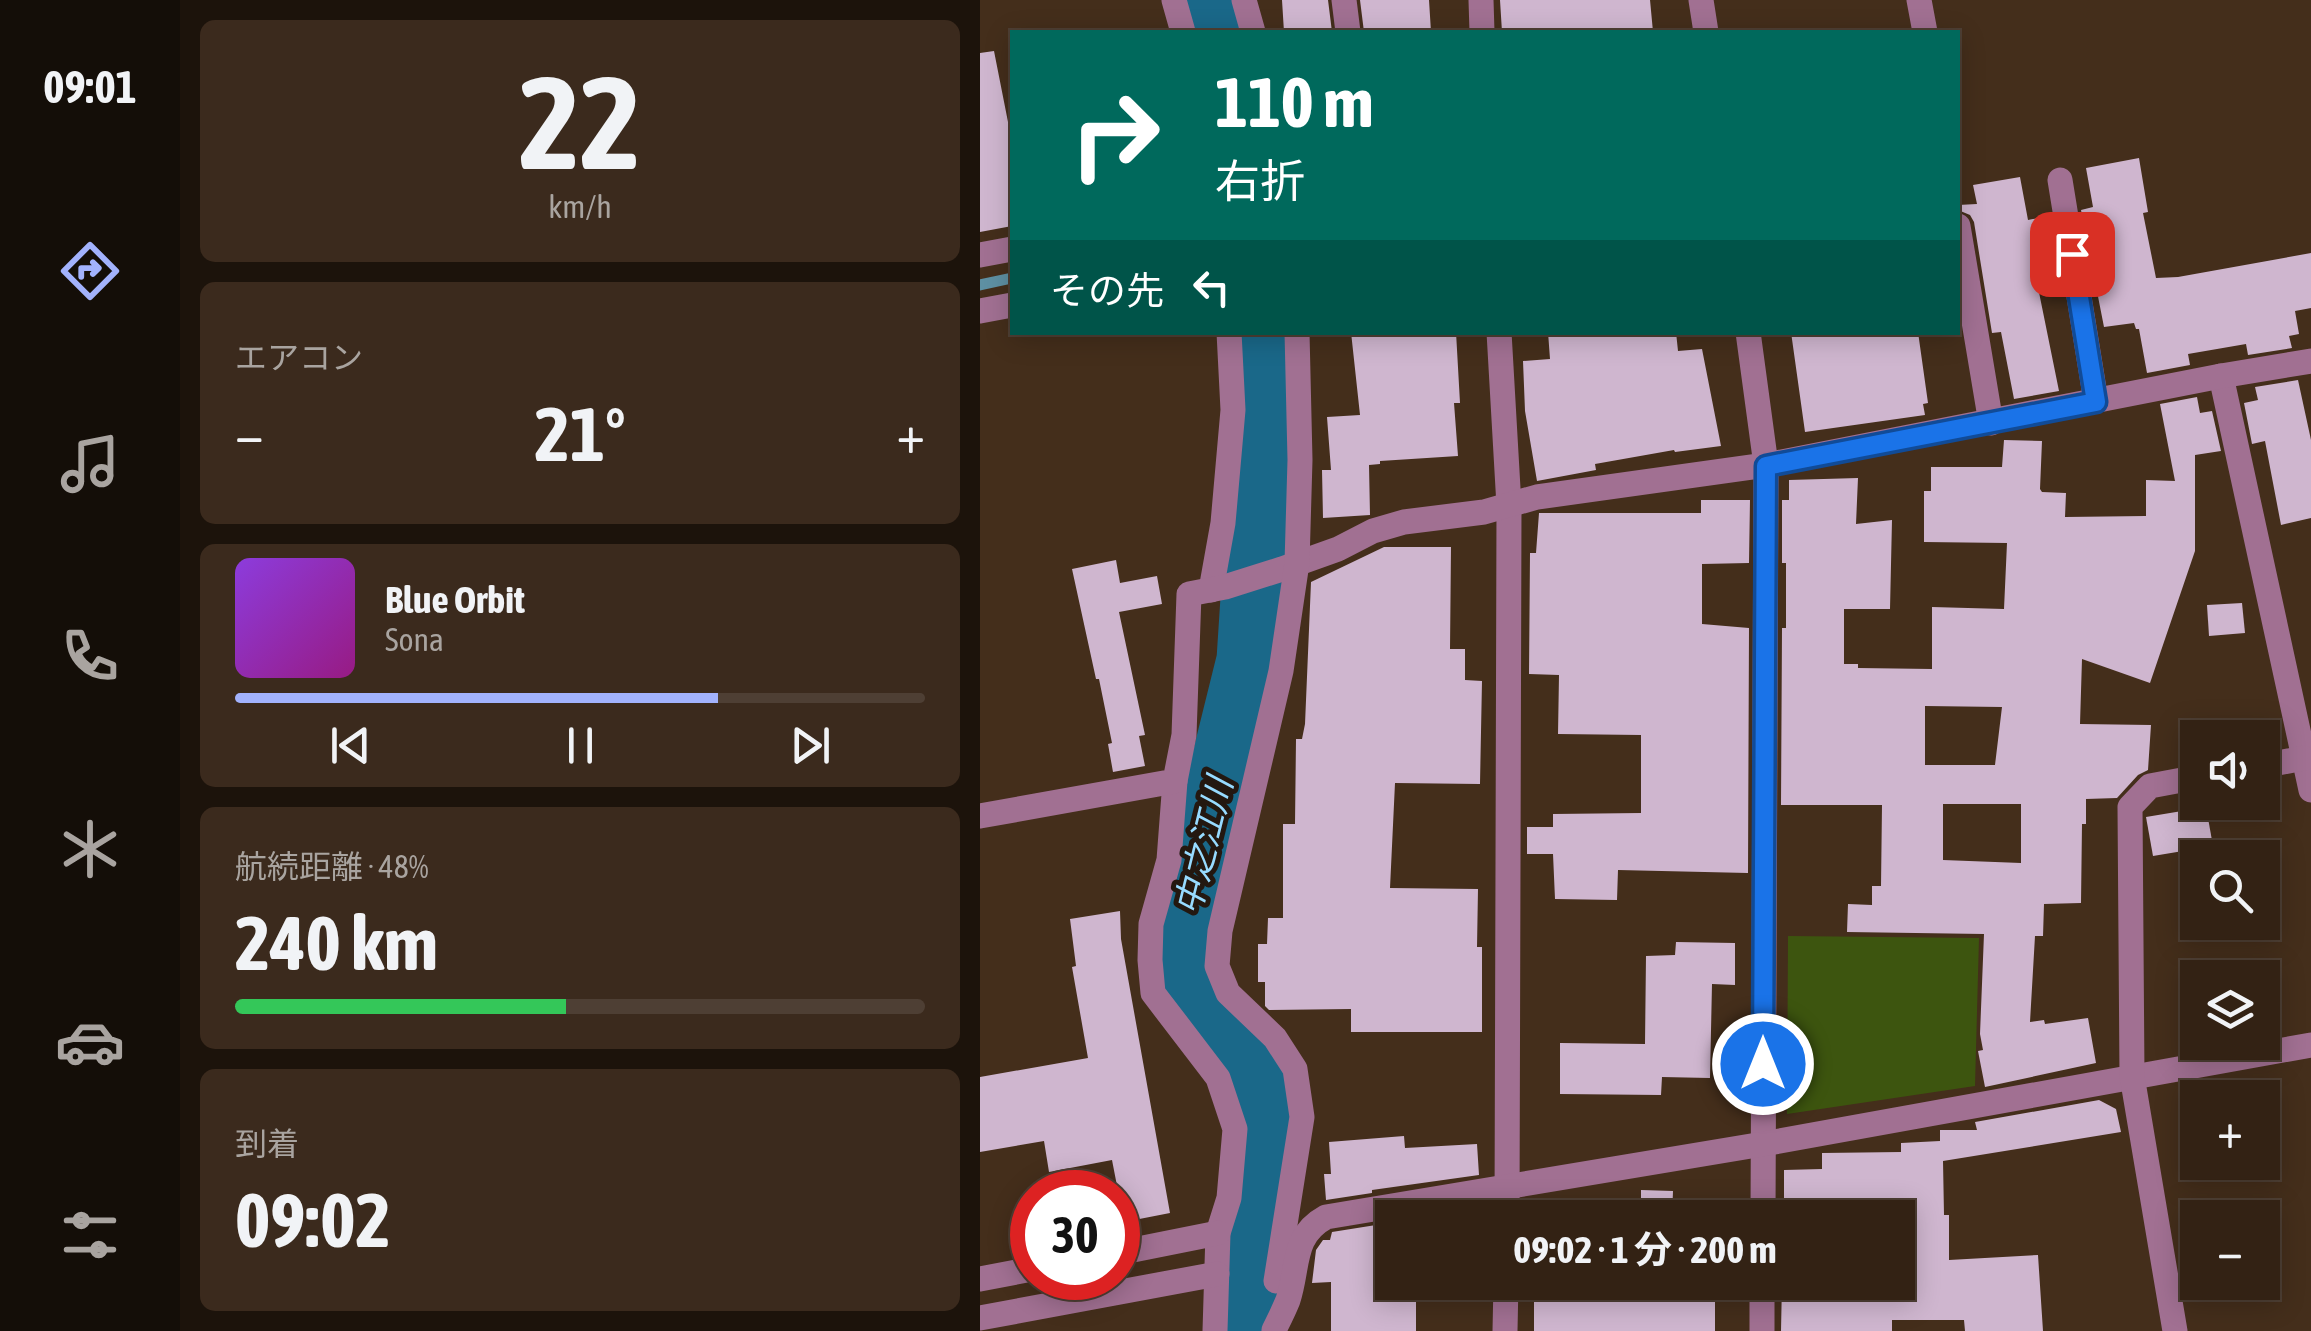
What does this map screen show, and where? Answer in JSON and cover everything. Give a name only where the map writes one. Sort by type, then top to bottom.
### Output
[{"type":"street","points":[[1174,0],[1182,30]]},
{"type":"street","points":[[1244,0],[1252,30]]},
{"type":"street","points":[[1344,0],[1348,30]]},
{"type":"street","points":[[1480,0],[1482,30]]},
{"type":"street","points":[[1701,0],[1706,30]]},
{"type":"street","points":[[1919,0],[1924,30]]},
{"type":"street","points":[[2060,180],[2096,402]]},
{"type":"street","points":[[1960,238],[1991,423]]},
{"type":"street","points":[[980,256],[1010,249]]},
{"type":"street","points":[[980,311],[1010,305]]},
{"type":"street","points":[[1218,588],[1233,410],[1229,335]]},
{"type":"street","points":[[1274,1330],[1276,1286],[1302,1117],[1296,1070],[1275,1038],[1228,993],[1217,966],[1224,913],[1281,671],[1300,460],[1297,335]]},
{"type":"street","points":[[1499,335],[1509,506],[1508,1200]]},
{"type":"street","points":[[1748,335],[1766,466],[1763,1200]]},
{"type":"street","points":[[1215,1331],[1218,1234],[1229,1198],[1235,1129],[1218,1078],[1153,993],[1151,924],[1169,860],[1175,780],[1184,735],[1189,594],[1290,566],[1404,522],[1537,498],[1766,466],[2221,376],[2311,362]]},
{"type":"street","points":[[2221,376],[2311,790]]},
{"type":"street","points":[[2280,763],[2304,758]]},
{"type":"street","points":[[980,816],[1175,780]]},
{"type":"street","points":[[2175,1331],[2132,1076],[2130,807],[2150,786],[2180,780]]},
{"type":"street","points":[[1274,1330],[1288,1300],[1299,1249],[1309,1226],[1326,1217],[1763,1144],[2311,1045]]},
{"type":"street","points":[[1140,1249],[1218,1234]]},
{"type":"street","points":[[980,1280],[1010,1274]]},
{"type":"street","points":[[980,1318],[1217,1274]]},
{"type":"street","points":[[1504,1331],[1505,1300]]},
{"type":"street","points":[[1762,1300],[1762,1331]]},
{"type":"green space","points":[[1788,936],[1979,938],[1975,1086],[1787,1114]]},
{"type":"building","points":[[1282,0],[1328,0],[1332,30],[1284,30]]},
{"type":"building","points":[[1360,0],[1429,0],[1431,30],[1364,30]]},
{"type":"building","points":[[1500,0],[1650,0],[1653,30],[1502,30]]},
{"type":"building","points":[[994,51],[1010,122],[1010,226],[980,232],[980,53]]},
{"type":"building","points":[[2139,158],[2148,212],[2143,213],[2156,278],[2311,253],[2311,308],[2295,311],[2299,334],[2289,336],[2292,348],[2248,355],[2246,344],[2188,354],[2190,365],[2147,373],[2139,329],[2134,323],[2104,327],[2081,210],[2093,207],[2086,168]]},
{"type":"building","points":[[2020,177],[2028,220],[2049,216],[2054,243],[2030,248],[2059,391],[2014,399],[2001,332],[1992,333],[1974,222],[1960,211],[1960,205],[1977,204],[1973,185]]},
{"type":"building","points":[[1351,335],[1456,335],[1460,403],[1454,403],[1458,456],[1369,465],[1370,515],[1323,518],[1322,470],[1331,470],[1327,417],[1360,415]]},
{"type":"building","points":[[1548,335],[1676,335],[1678,351],[1702,349],[1721,446],[1595,464],[1596,470],[1537,481],[1525,411],[1523,361],[1550,359]]},
{"type":"building","points":[[1791,335],[1918,335],[1928,403],[1923,404],[1925,415],[1805,432]]},
{"type":"building","points":[[2298,380],[2311,440],[2311,518],[2281,525],[2265,441],[2252,444],[2244,403],[2258,400],[2255,387]]},
{"type":"building","points":[[2197,397],[2200,413],[2212,411],[2221,451],[2195,455],[2195,551],[2150,683],[2082,659],[2080,724],[2151,725],[2148,770],[2117,798],[2086,799],[2081,903],[2044,904],[2043,936],[2035,936],[2030,1022],[2044,1020],[2045,1024],[2088,1018],[2096,1063],[1985,1087],[1978,1051],[1983,1050],[1980,1034],[1984,934],[1847,932],[1848,904],[1872,905],[1872,886],[1881,886],[1882,805],[1781,805],[1782,628],[1786,628],[1782,500],[1789,500],[1789,480],[1858,478],[1856,524],[1892,520],[1890,609],[1844,609],[1844,664],[1858,664],[1858,668],[1932,669],[1932,607],[2004,609],[2007,543],[1924,542],[1924,491],[1931,491],[1931,467],[2002,467],[2004,440],[2042,441],[2040,489],[2066,493],[2065,517],[2146,516],[2146,480],[2175,481],[2160,404]],"holes":[[[1925,706],[2002,707],[1995,765],[1925,765]],[[1943,804],[2021,804],[2021,863],[1943,860]]]},
{"type":"building","points":[[1701,500],[1750,500],[1749,563],[1702,564],[1702,624],[1749,628],[1748,873],[1618,870],[1617,900],[1555,899],[1553,854],[1527,854],[1527,827],[1553,827],[1553,814],[1641,813],[1641,735],[1558,734],[1559,675],[1529,674],[1530,553],[1536,553],[1539,513],[1701,513]]},
{"type":"building","points":[[1384,547],[1451,547],[1450,649],[1465,649],[1465,680],[1482,681],[1480,784],[1395,783],[1390,888],[1478,889],[1482,1032],[1351,1032],[1351,1009],[1269,1010],[1265,1006],[1265,982],[1258,982],[1258,944],[1267,944],[1268,918],[1283,918],[1283,824],[1295,824],[1296,739],[1302,739],[1305,724],[1311,582]]},
{"type":"building","points":[[1116,560],[1120,583],[1157,576],[1162,604],[1119,612],[1145,735],[1139,736],[1145,766],[1113,772],[1108,744],[1112,743],[1072,569]]},
{"type":"building","points":[[2242,603],[2245,633],[2209,636],[2207,605]]},
{"type":"building","points":[[2180,811],[2180,820],[2208,820],[2212,840],[2180,840],[2180,852],[2153,856],[2146,817]]},
{"type":"building","points":[[1120,911],[1121,939],[1170,1213],[1140,1219],[1140,1170],[1114,1170],[1112,1160],[1049,1170],[1044,1141],[980,1152],[980,1077],[1088,1058],[1072,967],[1076,966],[1070,919]]},
{"type":"building","points":[[1676,942],[1735,943],[1735,985],[1712,984],[1710,1078],[1662,1077],[1661,1095],[1560,1094],[1560,1043],[1645,1044],[1646,956],[1675,955]]},
{"type":"building","points":[[2099,1100],[2116,1109],[2121,1132],[1943,1161],[1949,1260],[2038,1255],[2043,1331],[1965,1331],[1964,1320],[1892,1320],[1892,1331],[1781,1331],[1782,1300],[1915,1300],[1915,1200],[1784,1200],[1784,1170],[1822,1169],[1822,1153],[1901,1152],[1901,1143],[1940,1141],[1940,1130],[1977,1130],[1975,1122]]},
{"type":"building","points":[[1404,1136],[1405,1148],[1477,1144],[1479,1175],[1326,1200],[1324,1174],[1331,1174],[1329,1142]]},
{"type":"building","points":[[1641,1190],[1673,1191],[1673,1200],[1641,1200]]},
{"type":"building","points":[[1375,1225],[1375,1300],[1416,1300],[1416,1331],[1331,1331],[1331,1282],[1312,1283],[1316,1250],[1323,1240],[1330,1240],[1332,1232]]},
{"type":"building","points":[[1534,1300],[1715,1300],[1715,1331],[1534,1331]]},
{"type":"waterway","name":"中之江川","points":[[1208,0],[1216,30]]},
{"type":"waterway","points":[[980,285],[1010,278]]},
{"type":"waterway","name":"中之江川","points":[[1247,1331],[1251,1259],[1269,1128],[1264,1082],[1240,1046],[1195,1007],[1181,982],[1178,947],[1249,660],[1266,398],[1259,335]]},
{"type":"route","points":[[1763,1064],[1766,466],[2096,402],[2072,254]]}]
